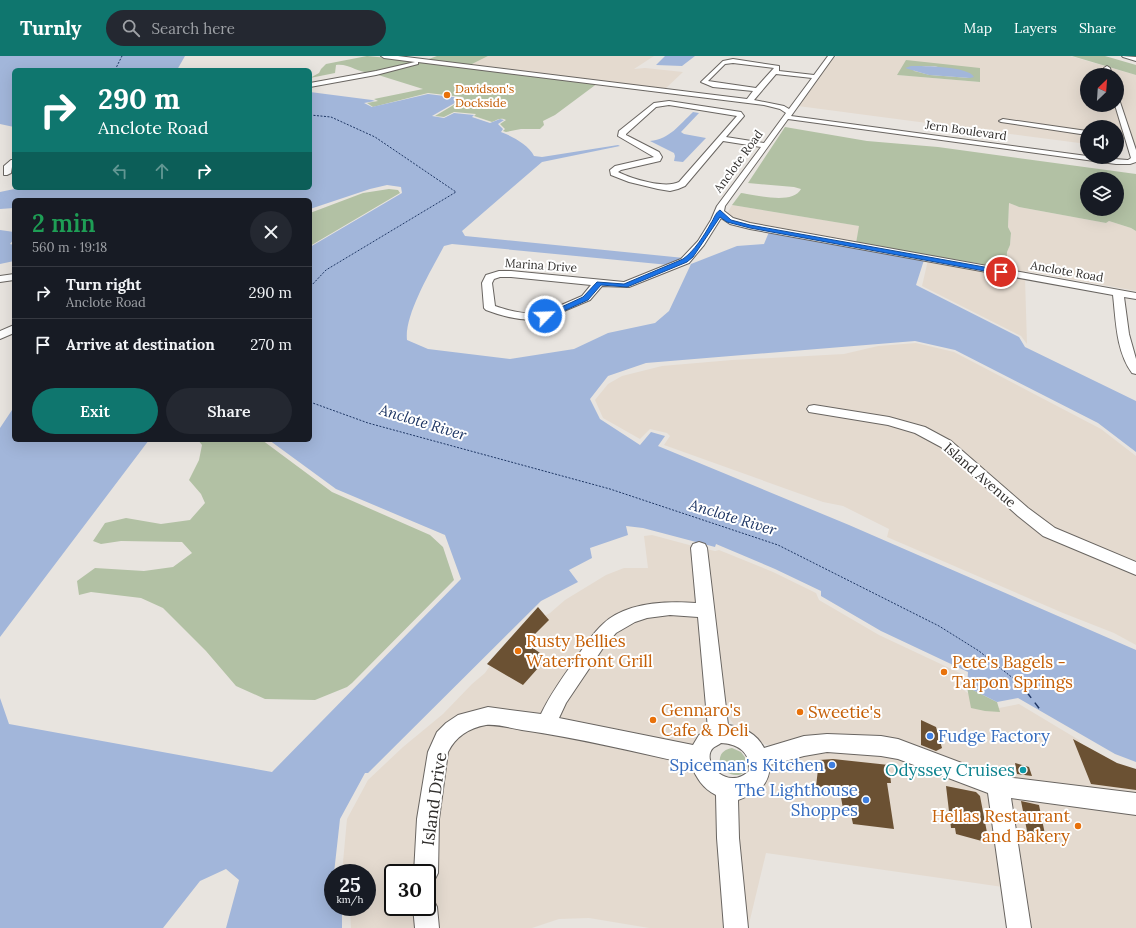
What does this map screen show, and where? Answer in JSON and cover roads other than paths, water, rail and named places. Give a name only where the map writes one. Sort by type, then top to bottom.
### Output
[{"type":"street","points":[[384,56],[749,101],[776,105],[788,114]]},
{"type":"street","points":[[312,85],[376,73],[423,61],[434,56]]},
{"type":"street","name":"Anclote Road","points":[[831,56],[721,206],[720,212],[723,217],[729,221],[750,226],[1136,296]]},
{"type":"street","points":[[1125,56],[1136,59]]},
{"type":"street","points":[[749,101],[777,68],[774,66],[728,62],[724,63],[704,82],[713,85],[758,90]]},
{"type":"street","points":[[775,72],[816,77]]},
{"type":"street","points":[[669,103],[739,113],[741,116],[721,139],[682,184],[676,187],[662,187],[621,177],[614,173],[614,170],[618,168],[657,159],[658,157],[656,154],[622,136],[622,133],[657,104],[669,103]]},
{"type":"street","points":[[1120,112],[1126,139],[1134,151]]},
{"type":"street","name":"Jern Boulevard","points":[[788,114],[1116,162],[1130,162],[1135,159],[1134,151]]},
{"type":"street","points":[[1003,121],[1080,132]]},
{"type":"street","points":[[721,139],[765,146]]},
{"type":"street","points":[[0,160],[12,162]]},
{"type":"street","points":[[7,173],[8,166],[12,163]]},
{"type":"street","name":"Marina Drive","points":[[599,283],[586,298],[545,316],[536,317],[504,313],[490,308],[487,283],[490,277],[499,274],[510,274],[599,283],[624,286],[670,267],[691,256],[720,212]]},
{"type":"street","points":[[0,279],[12,276]]},
{"type":"street","points":[[1118,293],[1131,342],[1132,367],[1136,370]]},
{"type":"street","points":[[0,336],[12,329]]},
{"type":"street","name":"Island Avenue","points":[[814,409],[889,421],[920,430],[946,444],[1023,512],[1049,532],[1136,569]]},
{"type":"street","points":[[699,548],[719,734]]},
{"type":"street","points":[[699,756],[546,724],[559,697],[597,643],[610,628],[629,617],[647,611],[670,608],[705,610]]},
{"type":"street","name":"Island Drive","points":[[426,864],[428,819],[438,752],[444,739],[453,729],[465,721],[488,716],[546,724]]},
{"type":"street","points":[[719,734],[739,736],[748,742],[755,750],[759,759],[760,768],[758,776],[753,783],[746,788],[737,790],[718,786],[704,773],[700,764],[699,756],[701,748],[711,737],[719,734]]},
{"type":"street","points":[[759,759],[804,746],[827,743],[880,746],[898,749],[917,755],[998,785],[1038,792],[1136,804]]},
{"type":"street","points":[[998,785],[1019,928]]},
{"type":"street","points":[[727,789],[728,838],[736,928]]},
{"type":"street","points":[[426,916],[427,928]]},
{"type":"water","points":[[0,56],[185,56],[178,68],[12,68],[12,127],[0,124]]},
{"type":"water","points":[[665,56],[695,56],[682,66],[656,65]]},
{"type":"water","points":[[911,66],[955,69],[970,73],[974,77],[929,75],[905,68]]},
{"type":"water","name":"Anclote River","points":[[312,92],[372,100],[375,101],[364,103],[372,107],[428,94],[461,98],[432,116],[444,118],[454,113],[474,115],[472,117],[490,123],[500,119],[504,120],[498,124],[503,129],[501,132],[515,138],[528,148],[534,156],[542,157],[618,145],[620,146],[542,162],[462,231],[465,236],[684,258],[669,265],[452,244],[444,246],[414,305],[407,330],[407,340],[428,349],[510,359],[574,349],[608,333],[655,323],[669,311],[691,264],[737,246],[764,244],[769,232],[924,260],[916,285],[1019,337],[1025,347],[1136,401],[1136,452],[1098,423],[955,350],[915,341],[646,363],[608,376],[590,399],[600,419],[640,445],[651,432],[665,436],[658,446],[849,525],[1136,650],[1136,762],[1115,754],[1018,698],[997,702],[967,687],[968,672],[881,631],[821,596],[821,591],[775,569],[716,544],[715,547],[643,528],[626,526],[628,535],[590,548],[592,558],[569,570],[578,582],[541,601],[368,773],[365,773],[340,819],[335,864],[324,864],[324,916],[342,916],[342,928],[226,928],[239,880],[226,869],[200,881],[163,928],[0,928],[0,698],[9,724],[272,772],[461,579],[445,535],[336,489],[272,442],[312,442],[312,246],[402,193],[401,187],[387,185],[370,189],[312,208],[312,198],[12,198],[12,208],[0,209],[0,192],[12,189],[312,190]]},
{"type":"water","points":[[693,112],[699,113],[681,132],[684,134],[706,138],[683,162],[674,161],[674,153],[650,141],[657,140],[669,134]]},
{"type":"water","points":[[0,230],[12,232],[12,242],[10,244],[12,244],[12,261],[0,264]]},
{"type":"water","points":[[12,410],[12,442],[147,442],[0,637],[0,428]]},
{"type":"place","name":"Davidson's Dockside","points":[[447,95]]},
{"type":"place","name":"Rusty Bellies Waterfront Grill","points":[[518,651]]},
{"type":"place","name":"Pete's Bagels - Tarpon Springs","points":[[944,672]]},
{"type":"place","name":"Sweetie's","points":[[800,712]]},
{"type":"place","name":"Gennaro's Cafe & Deli","points":[[653,720]]},
{"type":"place","name":"Fudge Factory","points":[[930,736]]},
{"type":"place","name":"Spiceman's Kitchen","points":[[832,765]]},
{"type":"place","name":"Odyssey Cruises","points":[[1023,770]]},
{"type":"place","name":"The Lighthouse Shoppes","points":[[866,800]]},
{"type":"place","name":"Hellas Restaurant and Bakery","points":[[1078,826]]}]
